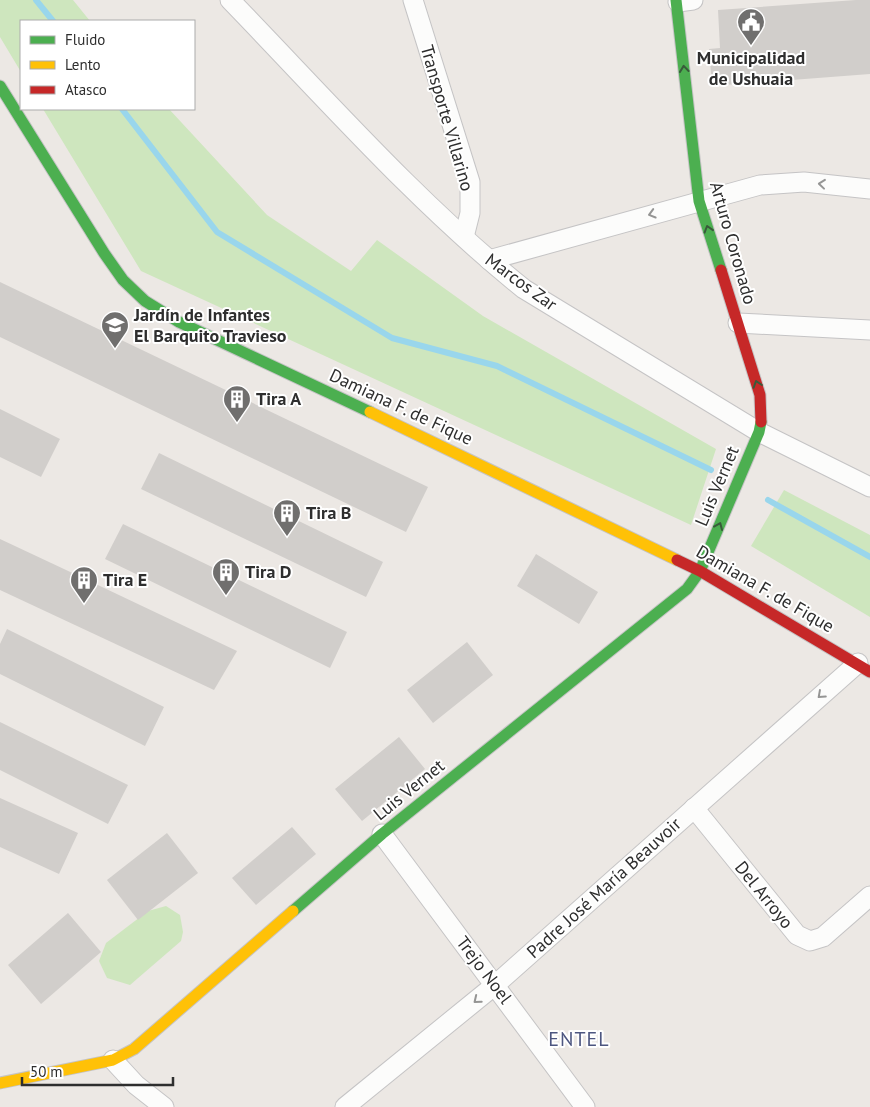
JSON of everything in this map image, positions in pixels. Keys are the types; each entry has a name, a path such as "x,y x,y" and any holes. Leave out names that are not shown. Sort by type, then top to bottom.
{"street":[{"name":"Marcos Zar","path":"230,0 422,197 489,260 524,289 759,432 870,487"},
{"name":"Transporte Villarino","path":"413,0 470,182 470,213 464,237"},
{"name":"Arturo Coronado","path":"682,1 699,201 760,395 762,414 759,432"},
{"name":"Damiana F. de Fique","path":"0,86 104,253 123,280 145,301 179,322 448,448 700,571 864,668"},
{"path":"489,260 699,201 779,182 804,182 870,189"},
{"path":"738,323 870,330"},
{"name":"Luis Vernet","path":"0,1083 113,1060 134,1049 382,834 668,606 687,589 700,571 759,432"},
{"name":"Padre José María Beauvoir","path":"345,1107 495,985 694,808 864,668"},
{"name":"Del Arroyo","path":"694,808 797,935 810,941 822,937 870,896"},
{"name":"Trejo Noel","path":"382,834 585,1107"},
{"path":"113,1060 136,1085 164,1107"}],"green space":[{"path":"0,0 73,0 89,20 20,20 20,70 0,37"},
{"path":"44,110 170,110 267,215 351,271 377,240 483,316 716,449 691,525 141,271"},
{"path":"784,490 870,535 870,617 751,546"},
{"path":"166,906 180,915 183,932 181,941 130,985 107,978 99,961 106,943 148,911"}],"building":[{"path":"870,0 870,74 712,86 709,49 720,48 718,10"},
{"name":"Tira A","path":"0,282 428,487 406,532 0,337"},
{"path":"0,409 60,439 41,477 0,457"},
{"name":"Tira B","path":"159,453 383,562 366,597 141,489"},
{"name":"Tira D","path":"123,524 347,632 330,668 105,559"},
{"name":"Tira E","path":"0,539 237,651 214,690 0,590"},
{"path":"536,554 598,592 579,624 517,586"},
{"path":"7,629 164,707 145,746 0,674 0,644"},
{"path":"467,642 493,675 433,723 407,690"},
{"path":"0,722 128,785 108,824 0,770"},
{"path":"399,737 425,769 362,821 335,789"},
{"path":"0,798 78,833 59,874 0,847"},
{"path":"292,827 316,854 256,905 232,878"},
{"path":"167,833 198,873 138,920 107,880"},
{"path":"68,913 101,952 41,1004 8,965"}],"waterway":[{"path":"36,0 52,20"},
{"path":"123,110 217,232 392,338 497,366 711,470"},
{"path":"768,500 870,557"}],"traffic: fast":[{"path":"676,0 699,201 721,270"},
{"path":"0,86 104,253 123,280 145,301 179,322 370,412"},
{"path":"293,911 382,834 687,589 700,571 759,432 761,422"}],"traffic: slow":[{"path":"370,412 677,560"},
{"path":"0,1083 113,1060 134,1049 293,911"}],"traffic: jam":[{"path":"721,270 760,395 761,422"},
{"path":"677,560 700,571 870,672"}],"place":[{"name":"Municipalidad de Ushuaia","path":"751,46"},
{"name":"Jardín de Infantes El Barquito Travieso","path":"115,349"},
{"name":"Tira A","path":"237,423"},
{"name":"Tira B","path":"287,537"},
{"name":"Tira D","path":"226,596"},
{"name":"Tira E","path":"84,604"}],"district":[{"name":"ENTEL","path":"579,1039"}]}
